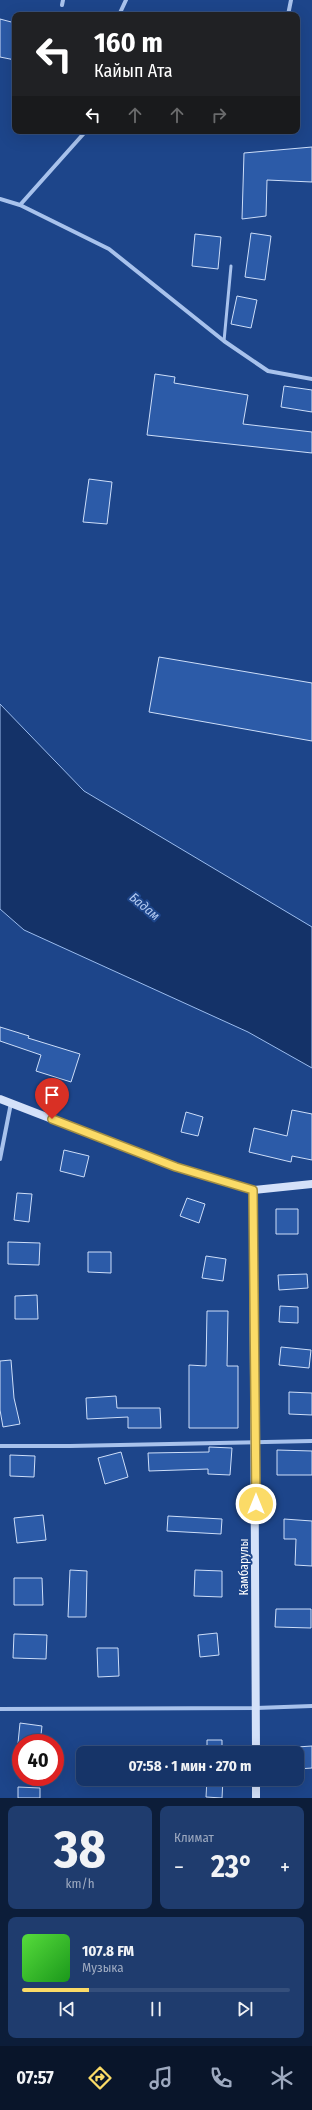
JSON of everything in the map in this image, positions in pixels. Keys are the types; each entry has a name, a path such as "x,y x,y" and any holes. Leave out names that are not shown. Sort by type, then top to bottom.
{"street":[{"path":"120,12 126,0"},
{"path":"289,12 291,0"},
{"path":"20,205 83,134"},
{"path":"0,199 20,205 109,249 224,341 268,371 312,379"},
{"path":"0,1099 176,1167 253,1190 312,1184"},
{"path":"0,1159 11,1103"},
{"name":"Камбарулы","path":"253,1190 256,1746"},
{"path":"0,1446 312,1440"},
{"path":"0,1709 256,1708 312,1706"},
{"path":"256,1786 256,1798"}],"lane":[{"path":"224,341 231,266"}],"water":[{"name":"Бадам","path":"0,704 84,791 312,927 312,1068 248,1032 24,930 0,909"}],"building":[{"path":"0,19 12,22 12,59 0,57"},
{"path":"312,147 312,182 267,180 266,216 242,219 244,153"},
{"path":"251,233 271,236 265,280 245,277"},
{"path":"195,234 221,237 218,269 192,266"},
{"path":"237,296 257,300 251,328 231,324"},
{"path":"155,374 175,377 174,383 248,395 243,424 312,432 312,453 147,435"},
{"path":"284,386 312,390 312,412 281,407"},
{"path":"89,479 112,482 107,524 83,522"},
{"path":"159,657 312,683 312,741 149,712"},
{"path":"0,1027 29,1036 28,1038 80,1054 71,1082 36,1071 41,1055 0,1041"},
{"path":"292,1110 312,1114 312,1160 292,1156 291,1162 249,1152 254,1128 287,1136"},
{"path":"186,1112 203,1117 198,1136 181,1132"},
{"path":"64,1150 89,1156 84,1177 60,1171"},
{"path":"17,1193 32,1194 29,1222 14,1220"},
{"path":"187,1198 205,1204 199,1223 180,1216"},
{"path":"276,1209 298,1209 298,1234 276,1234"},
{"path":"8,1242 40,1243 39,1265 8,1264"},
{"path":"88,1252 111,1252 111,1273 88,1272"},
{"path":"206,1256 226,1259 223,1281 202,1278"},
{"path":"307,1274 308,1288 279,1290 278,1275"},
{"path":"37,1295 38,1319 15,1319 15,1296"},
{"path":"280,1306 298,1307 298,1323 279,1322"},
{"path":"207,1311 228,1311 227,1366 238,1366 238,1428 189,1428 189,1365 206,1366"},
{"path":"281,1347 311,1350 309,1368 279,1365"},
{"path":"11,1360 14,1398 20,1424 3,1427 0,1410 0,1361"},
{"path":"289,1392 312,1393 312,1415 289,1414"},
{"path":"116,1396 117,1408 160,1408 161,1428 128,1428 128,1417 87,1419 86,1398"},
{"path":"209,1447 232,1448 230,1475 208,1474 208,1469 149,1471 148,1453 209,1452"},
{"path":"277,1450 312,1451 312,1475 277,1475"},
{"path":"121,1452 128,1477 105,1484 98,1458"},
{"path":"10,1455 35,1456 34,1477 10,1476"},
{"path":"43,1515 46,1540 17,1543 14,1518"},
{"path":"168,1516 222,1519 221,1534 167,1531"},
{"path":"284,1519 312,1521 312,1566 295,1565 296,1539 284,1539"},
{"path":"70,1570 87,1571 86,1617 68,1617"},
{"path":"195,1570 222,1571 222,1597 194,1596"},
{"path":"14,1578 42,1578 43,1605 14,1605"},
{"path":"276,1609 311,1609 311,1628 275,1627"},
{"path":"217,1633 219,1655 200,1657 198,1635"},
{"path":"14,1634 47,1635 46,1659 13,1658"},
{"path":"97,1648 118,1648 119,1676 98,1677"},
{"path":"20,1723 42,1726 41,1734 19,1734"},
{"path":"207,1740 222,1740 222,1746 207,1746"},
{"path":"312,1746 312,1768 304,1769 304,1747"},
{"path":"207,1786 223,1786 222,1798 206,1797"},
{"path":"18,1787 40,1788 40,1798 18,1798"}],"route":[{"path":"52,1119 176,1167 253,1190 256,1504"}]}
